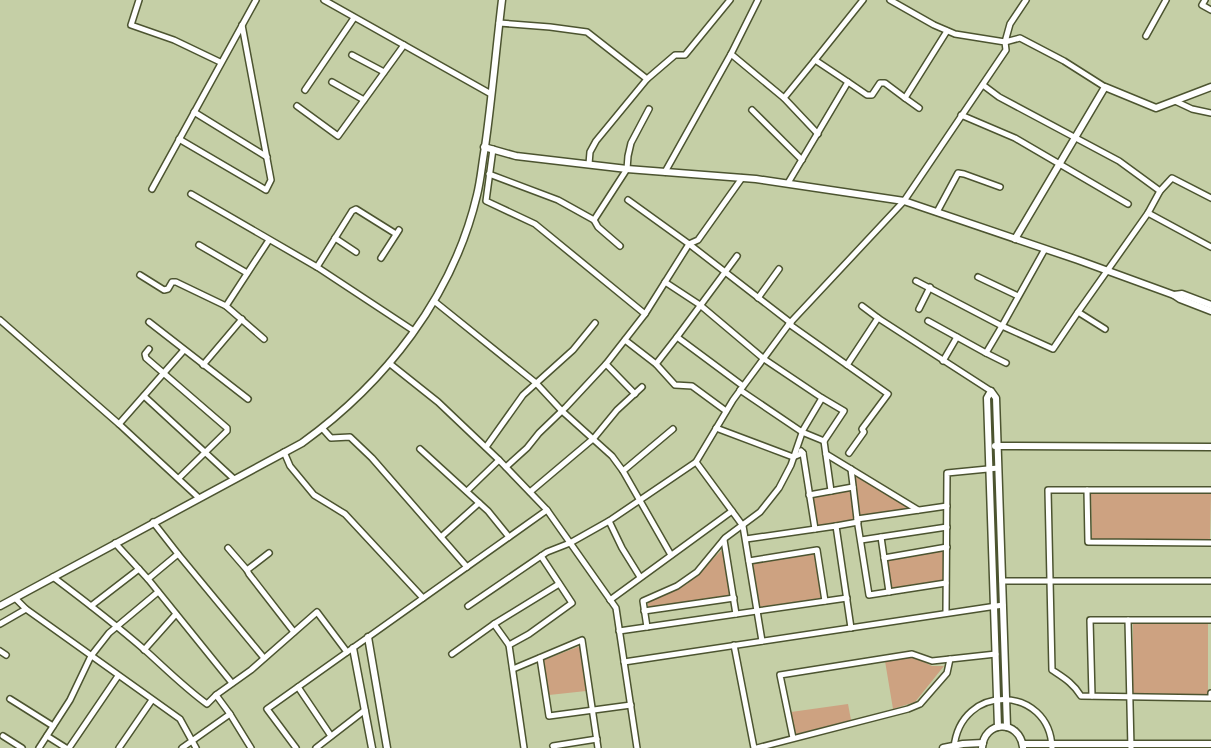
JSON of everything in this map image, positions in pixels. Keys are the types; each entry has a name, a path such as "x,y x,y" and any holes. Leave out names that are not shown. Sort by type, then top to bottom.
{"street":[{"path":"139,0 131,24 174,40 220,62"},
{"path":"152,189 255,0"},
{"path":"324,0 491,94"},
{"path":"0,606 302,443 359,396 389,363 434,302 460,251 478,195 502,0"},
{"path":"589,164 590,152 596,141 648,79 676,55 685,55 730,0"},
{"path":"665,172 731,54 758,0"},
{"path":"784,98 863,0"},
{"path":"890,0 955,34 1005,42 1020,38 1064,61 1105,87 1156,108 1211,87"},
{"path":"468,606 541,556 570,543 609,521 696,462 726,411 790,323 904,201 1006,50 1005,42 1010,24 1026,0"},
{"path":"1146,36 1166,0"},
{"path":"1205,0 1202,5 1211,10"},
{"path":"305,90 354,18"},
{"path":"499,23 587,32 648,79"},
{"path":"179,139 266,190 271,180 242,25"},
{"path":"905,98 947,31"},
{"path":"297,106 338,136 404,45"},
{"path":"352,54 384,72"},
{"path":"731,54 784,98 818,134"},
{"path":"815,60 867,95 872,95 880,83 885,83 919,108"},
{"path":"332,82 364,100"},
{"path":"788,184 848,82"},
{"path":"983,85 999,97 1029,111 1119,161 1160,191"},
{"path":"1015,239 1105,87"},
{"path":"1175,101 1192,109 1211,112"},
{"path":"594,220 627,169 632,143 649,109"},
{"path":"752,110 802,160"},
{"path":"194,112 267,157"},
{"path":"961,115 1015,138 1128,204"},
{"path":"484,147 516,156 627,169 742,178 904,201 1108,271 1174,295 1211,311"},
{"path":"493,149 486,201 535,224 645,314"},
{"path":"937,212 958,173 1000,187"},
{"path":"489,174 558,200 594,220 620,246"},
{"path":"506,466 527,448 539,433 606,364 645,314 689,244 698,240 742,178"},
{"path":"916,280 1002,326 1053,349 1148,214 1160,191 1172,178 1211,198"},
{"path":"191,194 317,266 414,331"},
{"path":"628,200 689,244 846,365 888,394 862,429 864,432 849,453"},
{"path":"317,266 352,211 356,209 397,232 380,258"},
{"path":"1148,214 1211,247"},
{"path":"335,238 356,252"},
{"path":"226,306 269,240"},
{"path":"199,245 247,273"},
{"path":"986,353 1045,249"},
{"path":"656,364 736,256"},
{"path":"758,298 779,269"},
{"path":"140,275 164,290 172,282 176,282 226,306 264,339"},
{"path":"978,277 1018,296"},
{"path":"665,282 700,305 764,359 844,411 824,441 831,491"},
{"path":"919,309 930,287"},
{"path":"1174,295 1182,294 1211,305"},
{"path":"434,302 536,383 562,411 612,456 623,471 671,556"},
{"path":"862,306 991,391 996,398 1006,727"},
{"path":"1078,312 1105,329"},
{"path":"846,365 878,318"},
{"path":"204,365 242,319"},
{"path":"0,320 119,424 199,498"},
{"path":"928,321 1006,363"},
{"path":"149,322 248,399"},
{"path":"486,447 523,395 573,350 595,323"},
{"path":"677,337 802,432 824,441"},
{"path":"943,361 956,337"},
{"path":"625,340 656,364 675,385 692,386 726,411"},
{"path":"149,349 145,354 146,358 227,428 227,432 179,478"},
{"path":"119,424 184,350"},
{"path":"389,363 438,402 506,466 547,510 616,608 637,748"},
{"path":"606,364 635,394"},
{"path":"530,492 594,438 616,410 642,387"},
{"path":"991,391 988,398 998,727"},
{"path":"144,396 234,479"},
{"path":"647,627 643,601 678,586 697,572 724,540 760,512 778,488 794,457 802,432 822,398"},
{"path":"322,428 331,438 350,437 378,465 467,567"},
{"path":"716,428 794,457 803,453"},
{"path":"623,471 673,429"},
{"path":"989,446 1211,447"},
{"path":"796,448 803,453 815,529"},
{"path":"420,449 467,491 509,537"},
{"path":"284,452 290,466 314,495 345,514 423,598"},
{"path":"826,454 918,510"},
{"path":"467,491 499,460"},
{"path":"696,462 744,526 762,641"},
{"path":"946,613 947,473 998,468"},
{"path":"851,469 869,595 946,583"},
{"path":"809,495 853,488"},
{"path":"1211,490 1048,490 1052,670 1075,686 1081,696 1211,698 1211,693"},
{"path":"1086,490 1088,542 1211,543"},
{"path":"442,537 479,503"},
{"path":"746,539 836,526 858,520 947,506"},
{"path":"296,748 267,708 547,510"},
{"path":"610,600 732,511"},
{"path":"609,521 640,578"},
{"path":"153,522 264,658"},
{"path":"836,526 851,628"},
{"path":"861,540 947,527"},
{"path":"880,537 889,592"},
{"path":"724,540 736,614"},
{"path":"115,543 148,579 232,683"},
{"path":"884,558 947,547"},
{"path":"228,548 294,632"},
{"path":"749,560 817,550 825,601"},
{"path":"247,570 269,553"},
{"path":"148,579 178,554"},
{"path":"509,645 529,634 572,603 541,556"},
{"path":"91,606 139,569"},
{"path":"53,577 117,627 206,704 264,658 317,612 350,650 372,748"},
{"path":"1002,581 1211,581"},
{"path":"452,654 494,624 559,584"},
{"path":"39,748 70,700 91,656 109,633 158,592"},
{"path":"15,598 26,609 180,719 196,748"},
{"path":"644,611 734,598"},
{"path":"619,631 847,598"},
{"path":"624,662 1003,605"},
{"path":"0,624 26,609"},
{"path":"144,650 176,614"},
{"path":"1092,696 1090,620 1211,620"},
{"path":"1128,620 1131,746"},
{"path":"494,624 509,645 524,748"},
{"path":"368,637 387,748"},
{"path":"513,669 582,640 598,748"},
{"path":"734,645 756,748 908,709 920,704 946,673 950,659"},
{"path":"0,651 6,655"},
{"path":"793,738 780,675 912,654 932,661 996,654"},
{"path":"540,658 549,716 631,705"},
{"path":"47,736 68,748 118,676"},
{"path":"298,686 331,736"},
{"path":"216,695 251,748"},
{"path":"10,699 52,726"},
{"path":"954,747 960,724 968,713 985,702 997,699 1019,701 1032,709 1042,718 1049,730 1052,746"},
{"path":"119,748 152,700"},
{"path":"316,748 365,710"},
{"path":"182,748 230,714"},
{"path":"943,748 982,745 988,733 998,727 1006,727 1017,732 1023,746 1193,746 1211,744"},
{"path":"3,736 22,748"},
{"path":"554,748 553,746 597,739"}],"shaded area":[{"path":"854,475 911,508 860,515"},
{"path":"851,491 855,521 817,526 813,496"},
{"path":"1091,493 1211,493 1210,539 1092,539"},
{"path":"723,549 730,595 648,607 648,602 687,584"},
{"path":"943,551 943,580 891,588 887,560"},
{"path":"815,553 821,598 760,607 753,563"},
{"path":"1133,623 1208,623 1208,695 1133,693"},
{"path":"580,646 586,691 549,695 544,660"},
{"path":"914,657 932,666 944,666 915,702 893,709 885,661"},
{"path":"848,704 851,720 796,734 791,712"}]}
